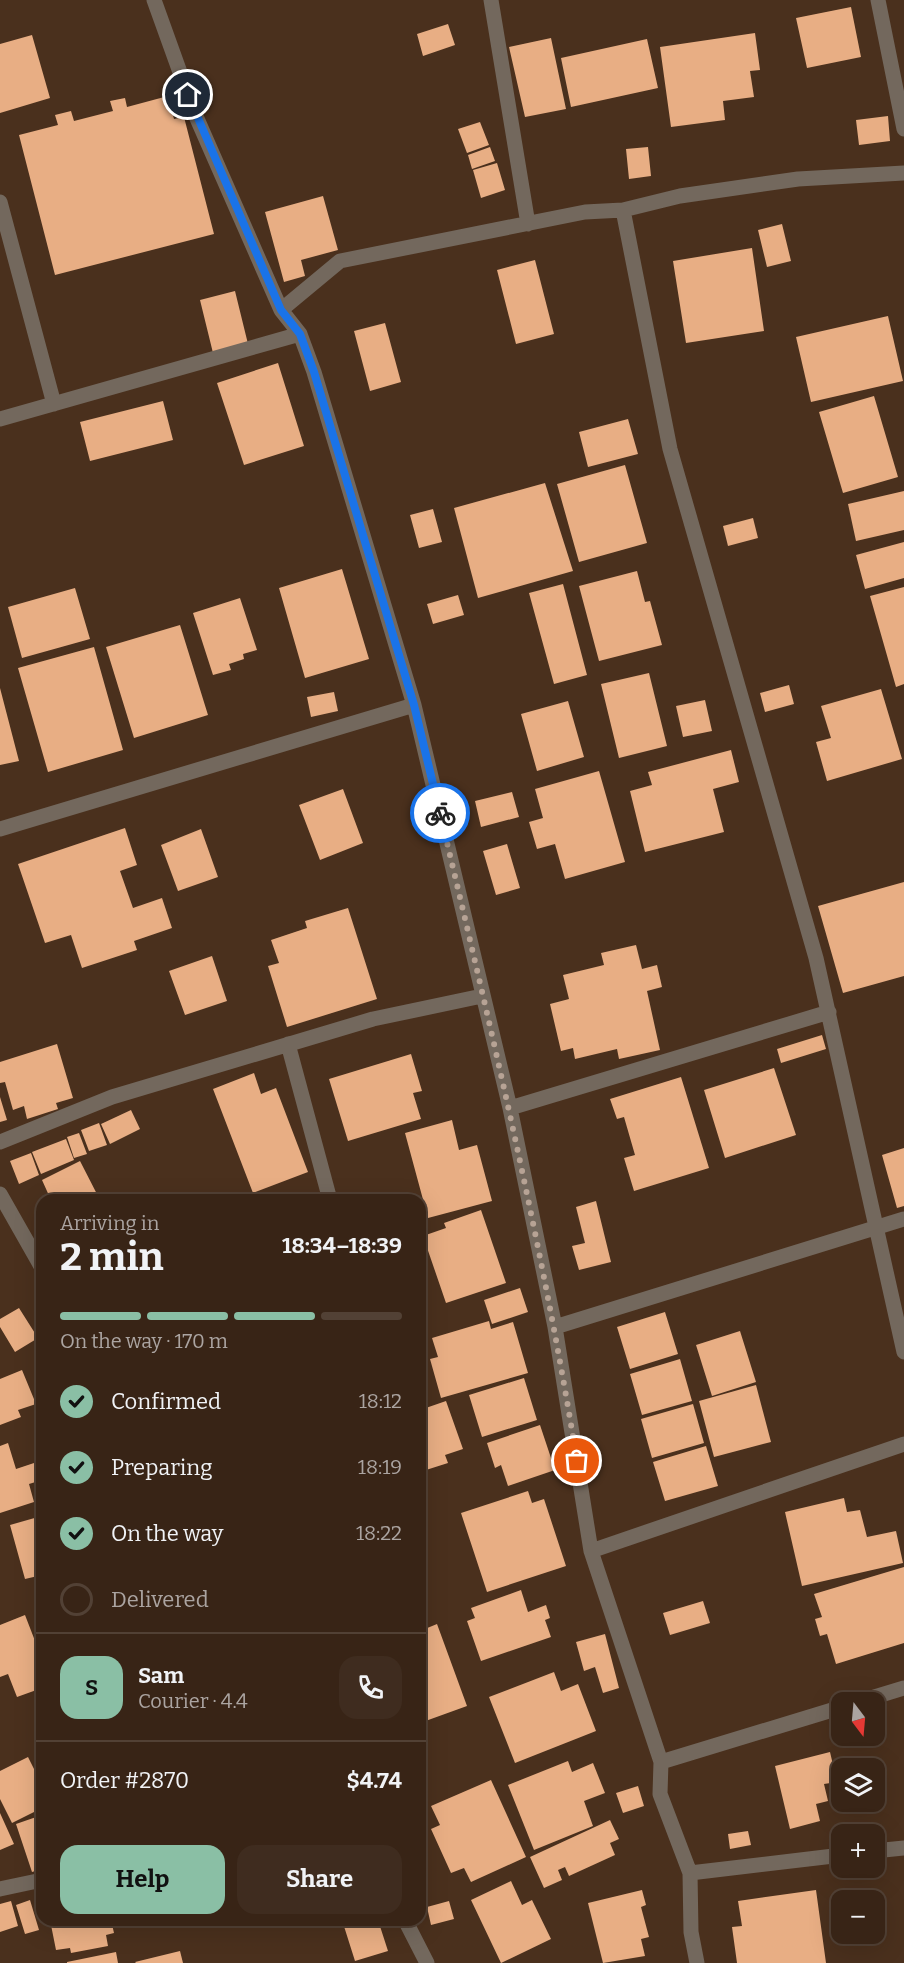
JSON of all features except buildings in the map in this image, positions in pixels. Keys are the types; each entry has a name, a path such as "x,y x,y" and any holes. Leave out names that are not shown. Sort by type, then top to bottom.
{"street":[{"path":"154,0 195,114 281,310 300,334 314,372 414,705 510,1108 555,1327 591,1551 661,1762 660,1794 690,1873 691,1932 698,1963"},
{"path":"490,0 528,224"},
{"path":"878,0 904,129"},
{"path":"281,310 340,261 585,212 623,210 680,196 798,179 904,173"},
{"path":"0,202 54,404"},
{"path":"623,210 670,449 829,1012 904,1352"},
{"path":"0,419 300,334"},
{"path":"0,829 414,705"},
{"path":"0,1142 112,1097 373,1019 482,996"},
{"path":"510,1108 829,1012"},
{"path":"288,1044 328,1194"},
{"path":"0,1194 36,1257"},
{"path":"555,1327 877,1225 904,1219"},
{"path":"591,1551 904,1444"},
{"path":"885,1694 904,1689"},
{"path":"661,1762 831,1710"},
{"path":"885,1850 904,1848"},
{"path":"690,1873 831,1856"},
{"path":"0,1889 36,1881"},
{"path":"408,1926 427,1963"}],"way so far":[{"path":"440,813 510,1108 555,1327 577,1461"}],"route":[{"path":"188,95 281,310 300,334 314,372 414,705 440,813"}]}
